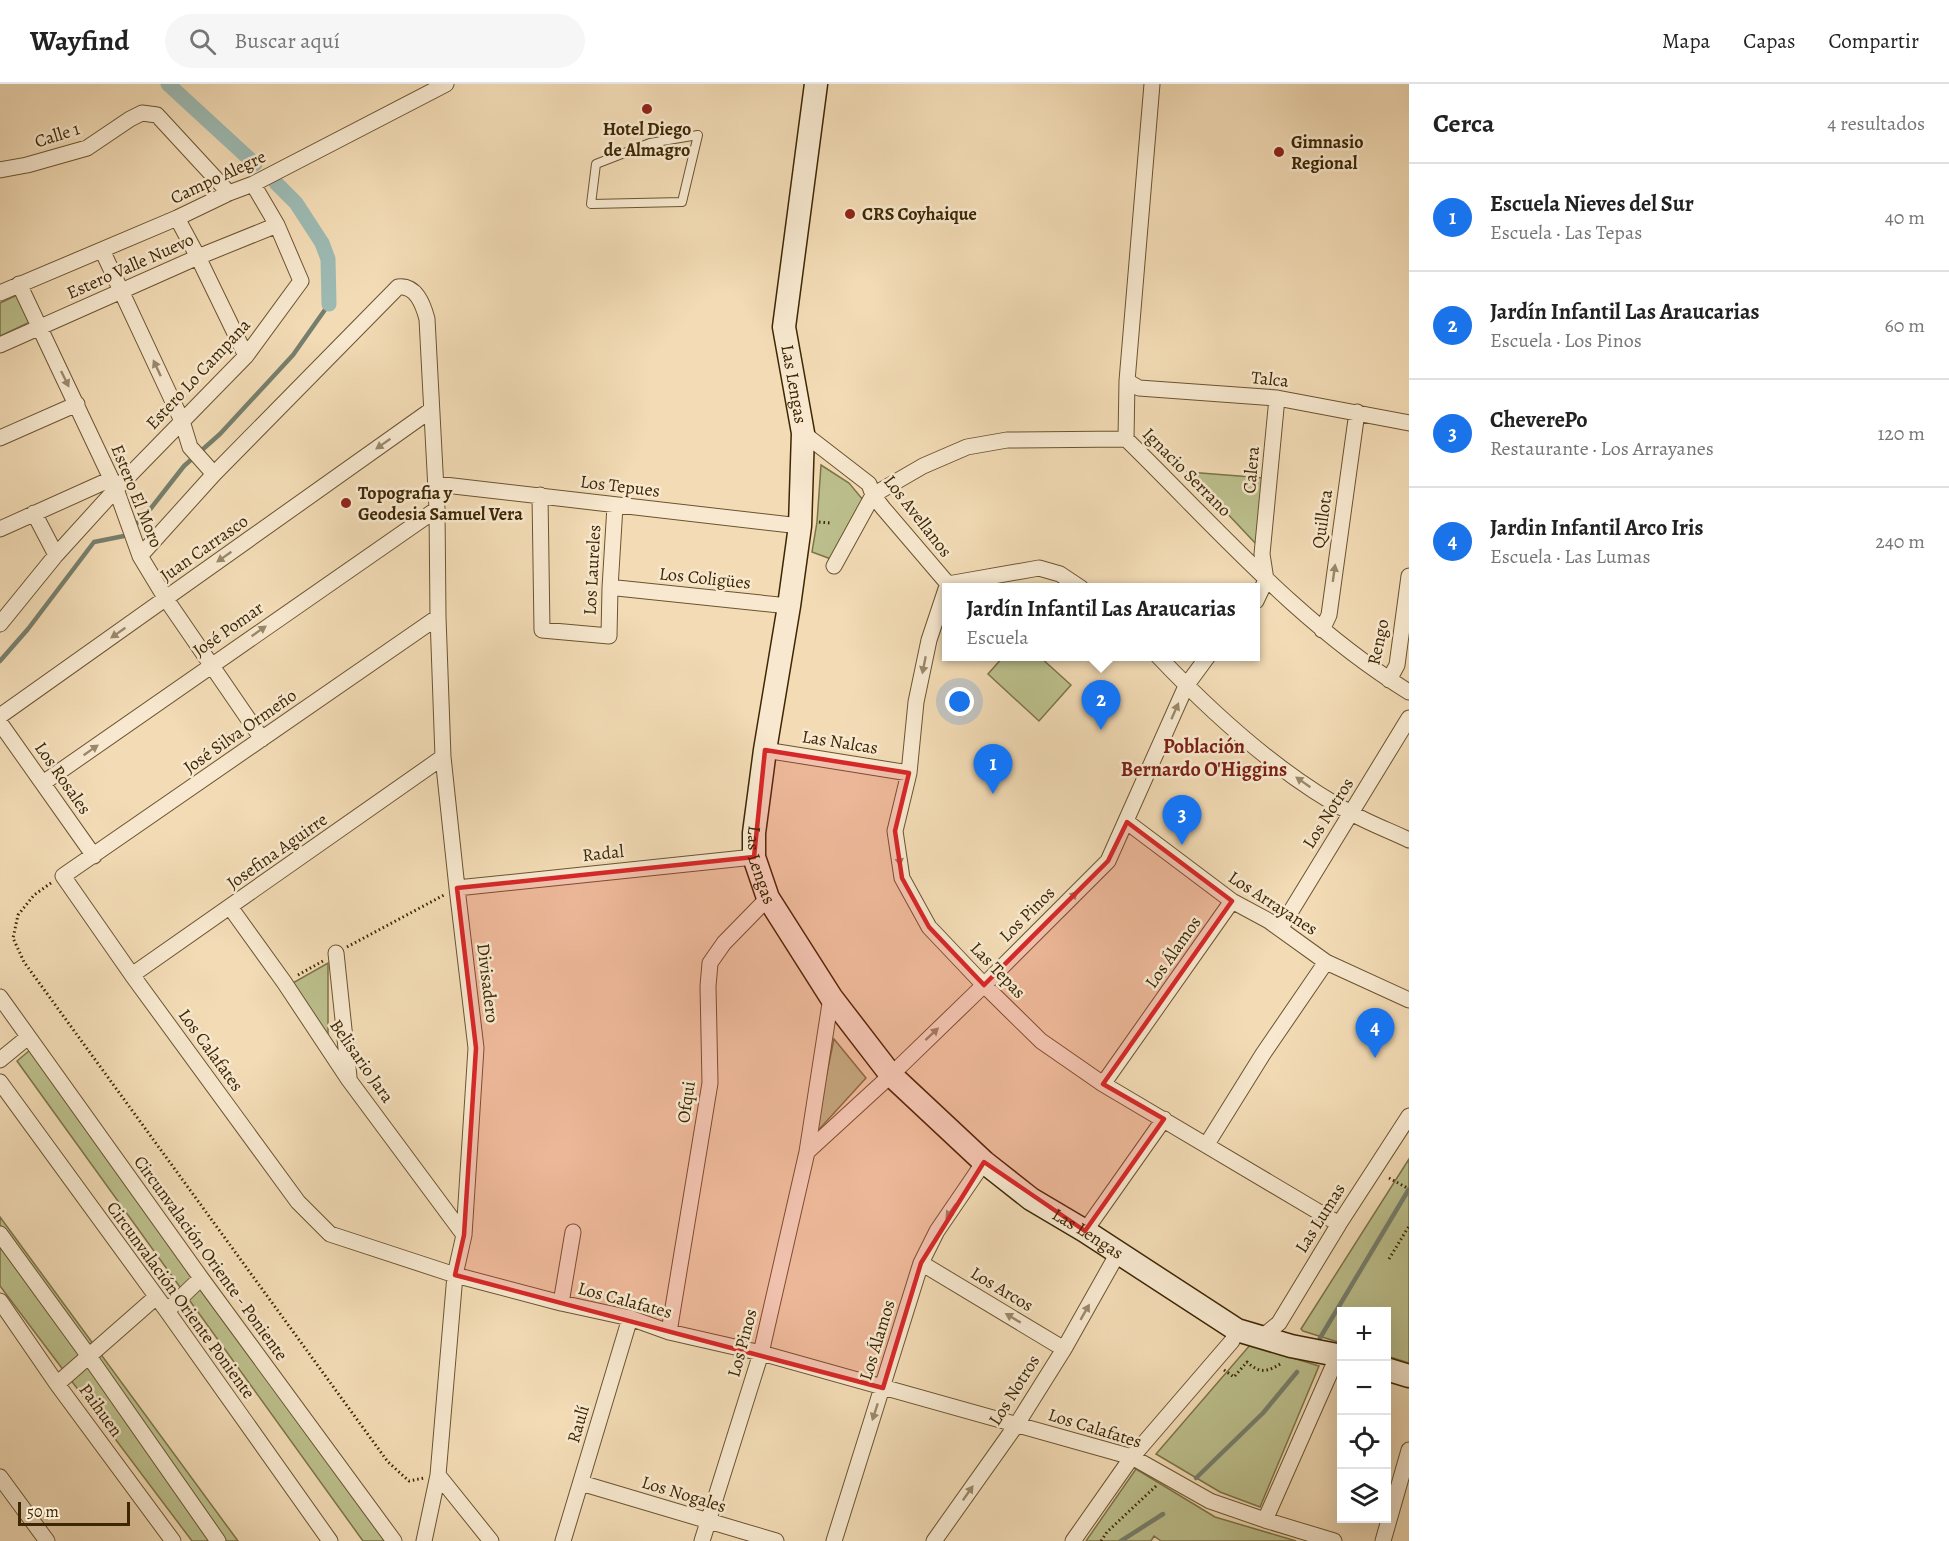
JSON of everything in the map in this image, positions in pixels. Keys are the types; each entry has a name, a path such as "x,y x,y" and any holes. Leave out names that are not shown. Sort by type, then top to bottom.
{"street":[{"name":"Campo Alegre","path":"0,293 254,184 446,84"},
{"name":"Las Lengas","path":"816,84 784,327 803,433 807,523 789,606 754,833 754,857 768,897 831,998 891,1075 984,1162 1031,1199 1238,1330 1261,1338 1337,1355"},
{"name":"Ignacio Serrano","path":"1152,84 1127,381 1126,439 1266,580 1322,630 1389,680 1409,692"},
{"name":"Calle 1","path":"0,170 87,148 142,113 157,115 229,193"},
{"path":"254,184 277,225"},
{"path":"177,218 246,356"},
{"name":"Estero Valle Nuevo","path":"0,345 198,257 277,225"},
{"name":"Estero Lo Campana","path":"0,624 113,484 182,421 246,356 301,281 277,225"},
{"path":"102,250 182,421 190,447 214,474 138,550"},
{"name":"Estero El Moro","path":"18,284 77,404 113,484 138,550 166,599 262,740"},
{"name":"Divisadero","path":"214,474 398,287 411,289 423,305 427,319 437,509 443,757 456,888 476,1048 464,1235 455,1275 438,1475"},
{"name":"Talca","path":"1127,381 1139,388 1277,398 1409,423"},
{"name":"Calera","path":"1266,580 1262,554 1277,398"},
{"path":"0,438 77,404"},
{"name":"Juan Carrasco","path":"0,716 431,410"},
{"name":"Quillota","path":"1322,630 1329,615 1357,412"},
{"name":"Los Avellanos","path":"803,433 869,484 873,495 944,583"},
{"path":"834,566 873,495 923,466 967,447 1007,440 1126,439"},
{"path":"0,529 34,513 113,484"},
{"name":"Los Tepues","path":"436,484 615,506 807,523"},
{"name":"Los Laureles","path":"540,495 542,630 609,636 615,506"},
{"name":"José Pomar","path":"43,783 437,509"},
{"path":"34,513 56,555"},
{"name":"Los Avellanos","path":"966,583 1039,568 1060,574 1074,583"},
{"name":"Rengo","path":"1389,680 1397,665 1409,576"},
{"path":"1260,593 1266,580"},
{"name":"Los Coligües","path":"617,588 789,606"},
{"name":"Las Tepas","path":"942,602 929,640 916,702 909,773 896,831 902,878 929,927 1041,1041 1103,1084 1339,1224"},
{"name":"José Silva Ormeño","path":"63,876 438,617"},
{"path":"1162,661 1186,686 1238,732 1321,795 1351,813 1409,840"},
{"name":"Los Pinos","path":"807,1152 891,1075 1108,861 1186,686 1205,661"},
{"name":"Los Notros","path":"1280,929 1409,718"},
{"name":"Los Rosales","path":"0,723 94,856"},
{"name":"Las Nalcas","path":"765,750 909,773"},
{"name":"Josefina Aguirre","path":"132,975 443,757"},
{"name":"Los Arrayanes","path":"1127,822 1233,902 1280,929 1326,962 1409,1000"},
{"name":"Radal","path":"456,888 754,857"},
{"name":"Los Calafates","path":"63,876 132,975 298,1202 330,1234 455,1275 561,1304 630,1318 669,1332 761,1353 1132,1457 1210,1501 1334,1541"},
{"name":"Ofqui","path":"669,1332 710,1083 708,986 710,963 724,943 768,897"},
{"name":"Los Álamos","path":"1103,1084 1233,902"},
{"name":"Belisario Jara","path":"230,907 284,982 349,1080 464,1235"},
{"path":"336,953 349,1080"},
{"path":"1207,1144 1263,1054 1326,962"},
{"name":"Circunvalación Oriente - Poniente","path":"0,997 201,1278 394,1541"},
{"name":"Los Pinos","path":"702,1541 761,1353 807,1152 831,998"},
{"path":"0,1060 28,1037"},
{"name":"Circunvalación Oriente Poniente","path":"0,1082 330,1541"},
{"name":"Las Lumas","path":"1261,1338 1279,1323 1339,1224 1409,1116"},
{"path":"1084,1231 1164,1119"},
{"name":"Los Álamos","path":"834,1541 921,1263 937,1231 984,1162"},
{"path":"561,1304 573,1232"},
{"path":"0,1234 218,1541"},
{"name":"Los Notros","path":"934,1541 1017,1424 1064,1348 1118,1253"},
{"name":"Los Arcos","path":"921,1263 1064,1348"},
{"path":"166,1311 201,1278"},
{"path":"57,1384 156,1297"},
{"name":"Paihuen","path":"0,1301 57,1384 173,1541"},
{"name":"Raulí","path":"563,1541 630,1318"},
{"path":"1073,1541 1132,1457 1232,1341 1238,1330"},
{"path":"1265,1520 1338,1361"},
{"path":"1391,1371 1409,1376"},
{"path":"1383,1541 1409,1450"},
{"path":"424,1541 438,1475"},
{"path":"438,1475 491,1541"},
{"path":"0,1477 47,1541"},
{"name":"Los Nogales","path":"581,1483 776,1541"}],"lane":[{"path":"698,135 682,202 591,204 596,164 650,143 698,135"}],"path":[{"path":"807,523 830,523"},
{"path":"63,876 34,895 18,915 13,938 24,962 388,1462 409,1481 438,1475"},
{"path":"284,982 456,888"},
{"path":"1389,1178 1408,1189"},
{"path":"1389,1259 1409,1226"},
{"path":"1223,1370 1234,1377 1247,1362 1256,1370 1282,1363"},
{"path":"1101,1541 1107,1532 1166,1477"}],"highlighted area":[{"path":"765,750 909,773 895,831 902,878 929,927 984,985 1108,861 1127,822 1232,901 1103,1084 1164,1119 1085,1231 984,1162 921,1263 883,1388 455,1275 464,1235 476,1048 457,888 754,857"}],"green space":[{"path":"17,295 30,322 0,336 0,303"},
{"path":"821,465 849,483 864,501 831,559 812,552 817,522"},
{"path":"1188,472 1264,478 1258,546"},
{"path":"999,661 1044,661 1071,685 1039,721 988,674"},
{"path":"328,963 328,1055 284,988"},
{"path":"834,1039 866,1078 814,1135"},
{"path":"37,1044 396,1541 363,1541 17,1061"},
{"path":"1409,1159 1409,1363 1391,1357 1391,1307 1337,1307 1337,1342 1301,1329"},
{"path":"0,1217 238,1541 192,1541 0,1286"},
{"path":"1250,1345 1319,1366 1260,1507 1220,1492 1156,1454"},
{"path":"1136,1469 1215,1517 1296,1541 1161,1541 1154,1536 1151,1541 1086,1541"}],"waterway":[{"path":"168,84 255,164"},
{"path":"276,183 296,203 322,243 328,259 329,304"},
{"path":"0,661 28,629 94,542 124,536 148,512 184,466 220,434 293,355 329,304"},
{"path":"1320,1338 1409,1189"},
{"path":"1196,1478 1263,1413 1297,1372"},
{"path":"1121,1541 1163,1514"}],"place":[{"name":"Hotel Diego de Almagro","path":"647,109"},
{"name":"Gimnasio Regional","path":"1279,152"},
{"name":"CRS Coyhaique","path":"850,214"},
{"name":"Topografia y Geodesia Samuel Vera","path":"346,503"},
{"name":"Jardín Infantil Las Araucarias","path":"1101,730"},
{"name":"Escuela Nieves del Sur","path":"993,794"},
{"name":"CheverePo","path":"1182,845"},
{"name":"Jardin Infantil Arco Iris","path":"1375,1058"}],"district":[{"name":"Población Bernardo O'Higgins","path":"1204,758"}]}
